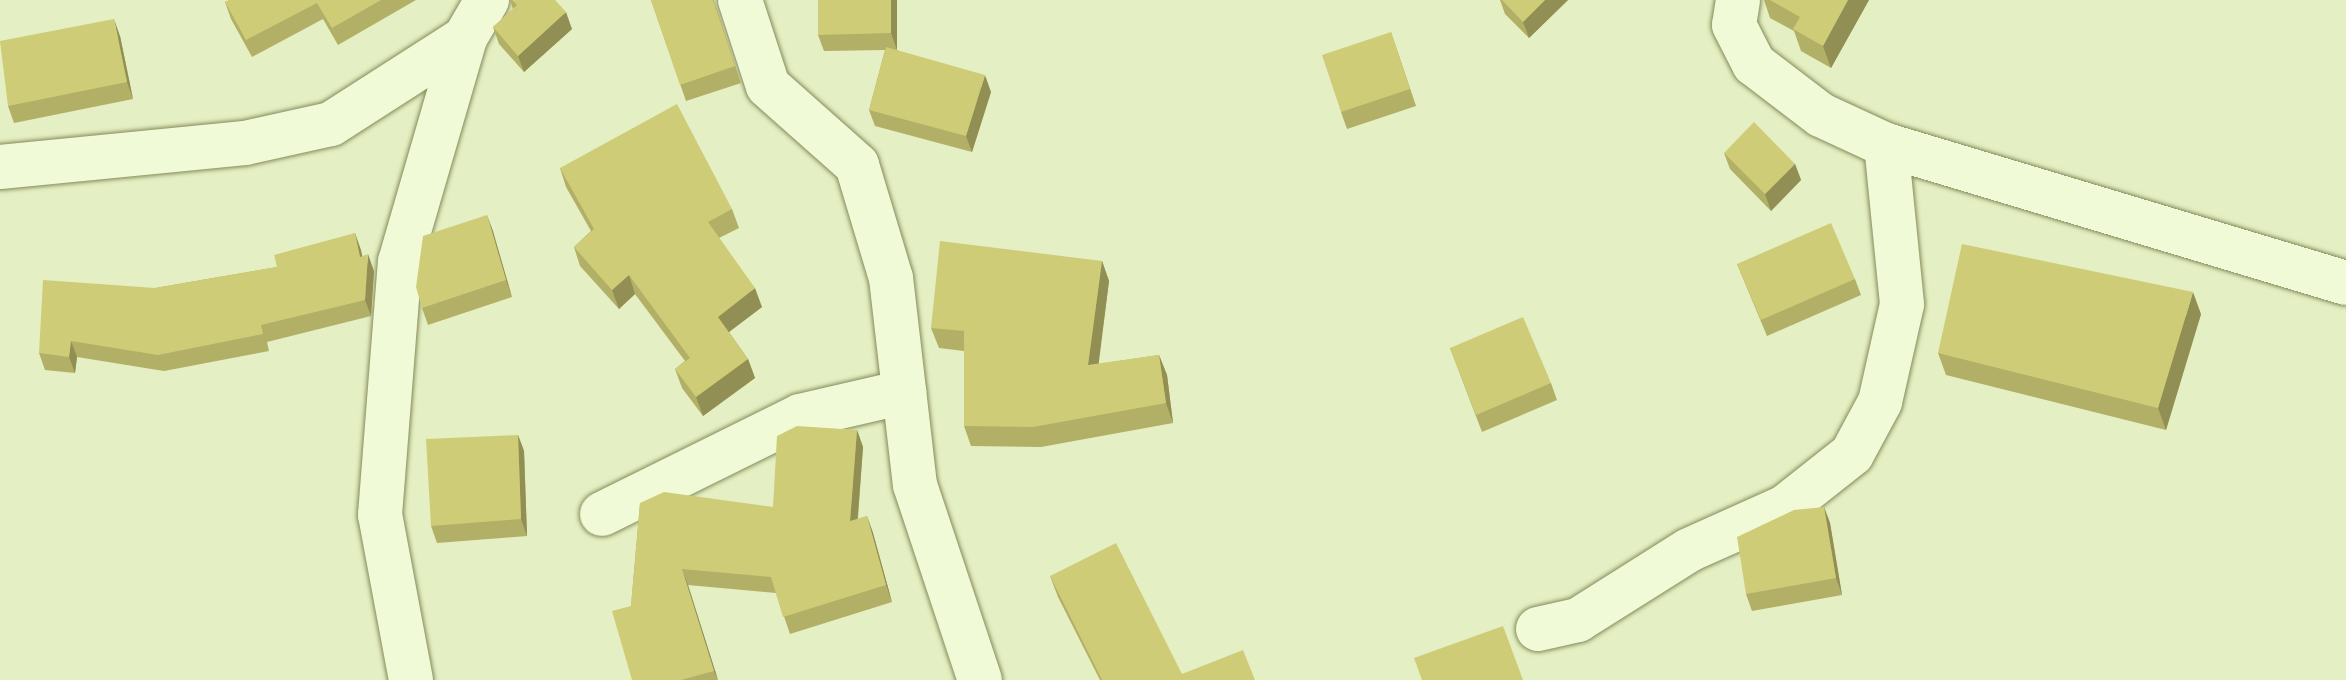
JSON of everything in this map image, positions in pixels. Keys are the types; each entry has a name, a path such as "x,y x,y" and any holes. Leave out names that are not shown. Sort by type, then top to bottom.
{"street":[{"path":"411,680 380,515 400,262 465,38 487,0"},
{"path":"740,0 768,86 857,165 891,278 915,485 980,680"},
{"path":"1738,0 1734,25 1754,64 1821,115 1886,145 2346,283"},
{"path":"0,167 245,143 331,124 465,38"},
{"path":"1538,629 1578,620 1689,550 1785,507 1852,454 1880,402 1902,304 1886,145"},
{"path":"602,514 800,416 904,392"}],"building":[{"path":"381,0 332,28 317,3 246,40 225,2"},
{"path":"512,0 555,0 566,12 518,56 493,27 517,5"},
{"path":"651,0 713,0 735,66 680,85"},
{"path":"818,0 891,0 891,33 818,35"},
{"path":"1502,0 1545,0 1523,22"},
{"path":"1770,0 1848,0 1823,46 1793,29 1800,17"},
{"path":"114,19 127,82 8,106 0,41"},
{"path":"1391,32 1410,89 1341,112 1322,55"},
{"path":"886,47 985,75 966,136 869,110"},
{"path":"677,104 732,209 708,222 755,288 718,317 748,359 696,397 675,369 690,358 629,275 612,290 574,247 594,229 560,168"},
{"path":"1754,122 1795,164 1765,194 1724,153"},
{"path":"487,215 506,280 422,308 416,287 423,236"},
{"path":"1831,223 1855,279 1761,320 1737,264"},
{"path":"355,233 360,257 368,254 365,300 261,325 263,334 158,355 71,341 69,357 39,353 43,280 155,288 277,267 274,255"},
{"path":"940,241 1102,261 1088,365 1159,355 1166,403 1033,427 964,426 964,331 931,328"},
{"path":"1962,244 2193,292 2158,408 1938,353"},
{"path":"1523,317 1551,383 1476,415 1450,348"},
{"path":"797,426 857,430 850,521 867,516 886,585 783,617 771,577 682,569 714,671 681,680 632,680 612,611 631,606 640,503 664,492 773,507 777,436"},
{"path":"518,435 521,519 431,526 426,439"},
{"path":"1824,507 1836,578 1746,594 1737,537 1794,510"},
{"path":"1116,543 1182,674 1243,650 1255,680 1102,680 1050,576"},
{"path":"1503,626 1523,680 1422,680 1414,658"}]}
